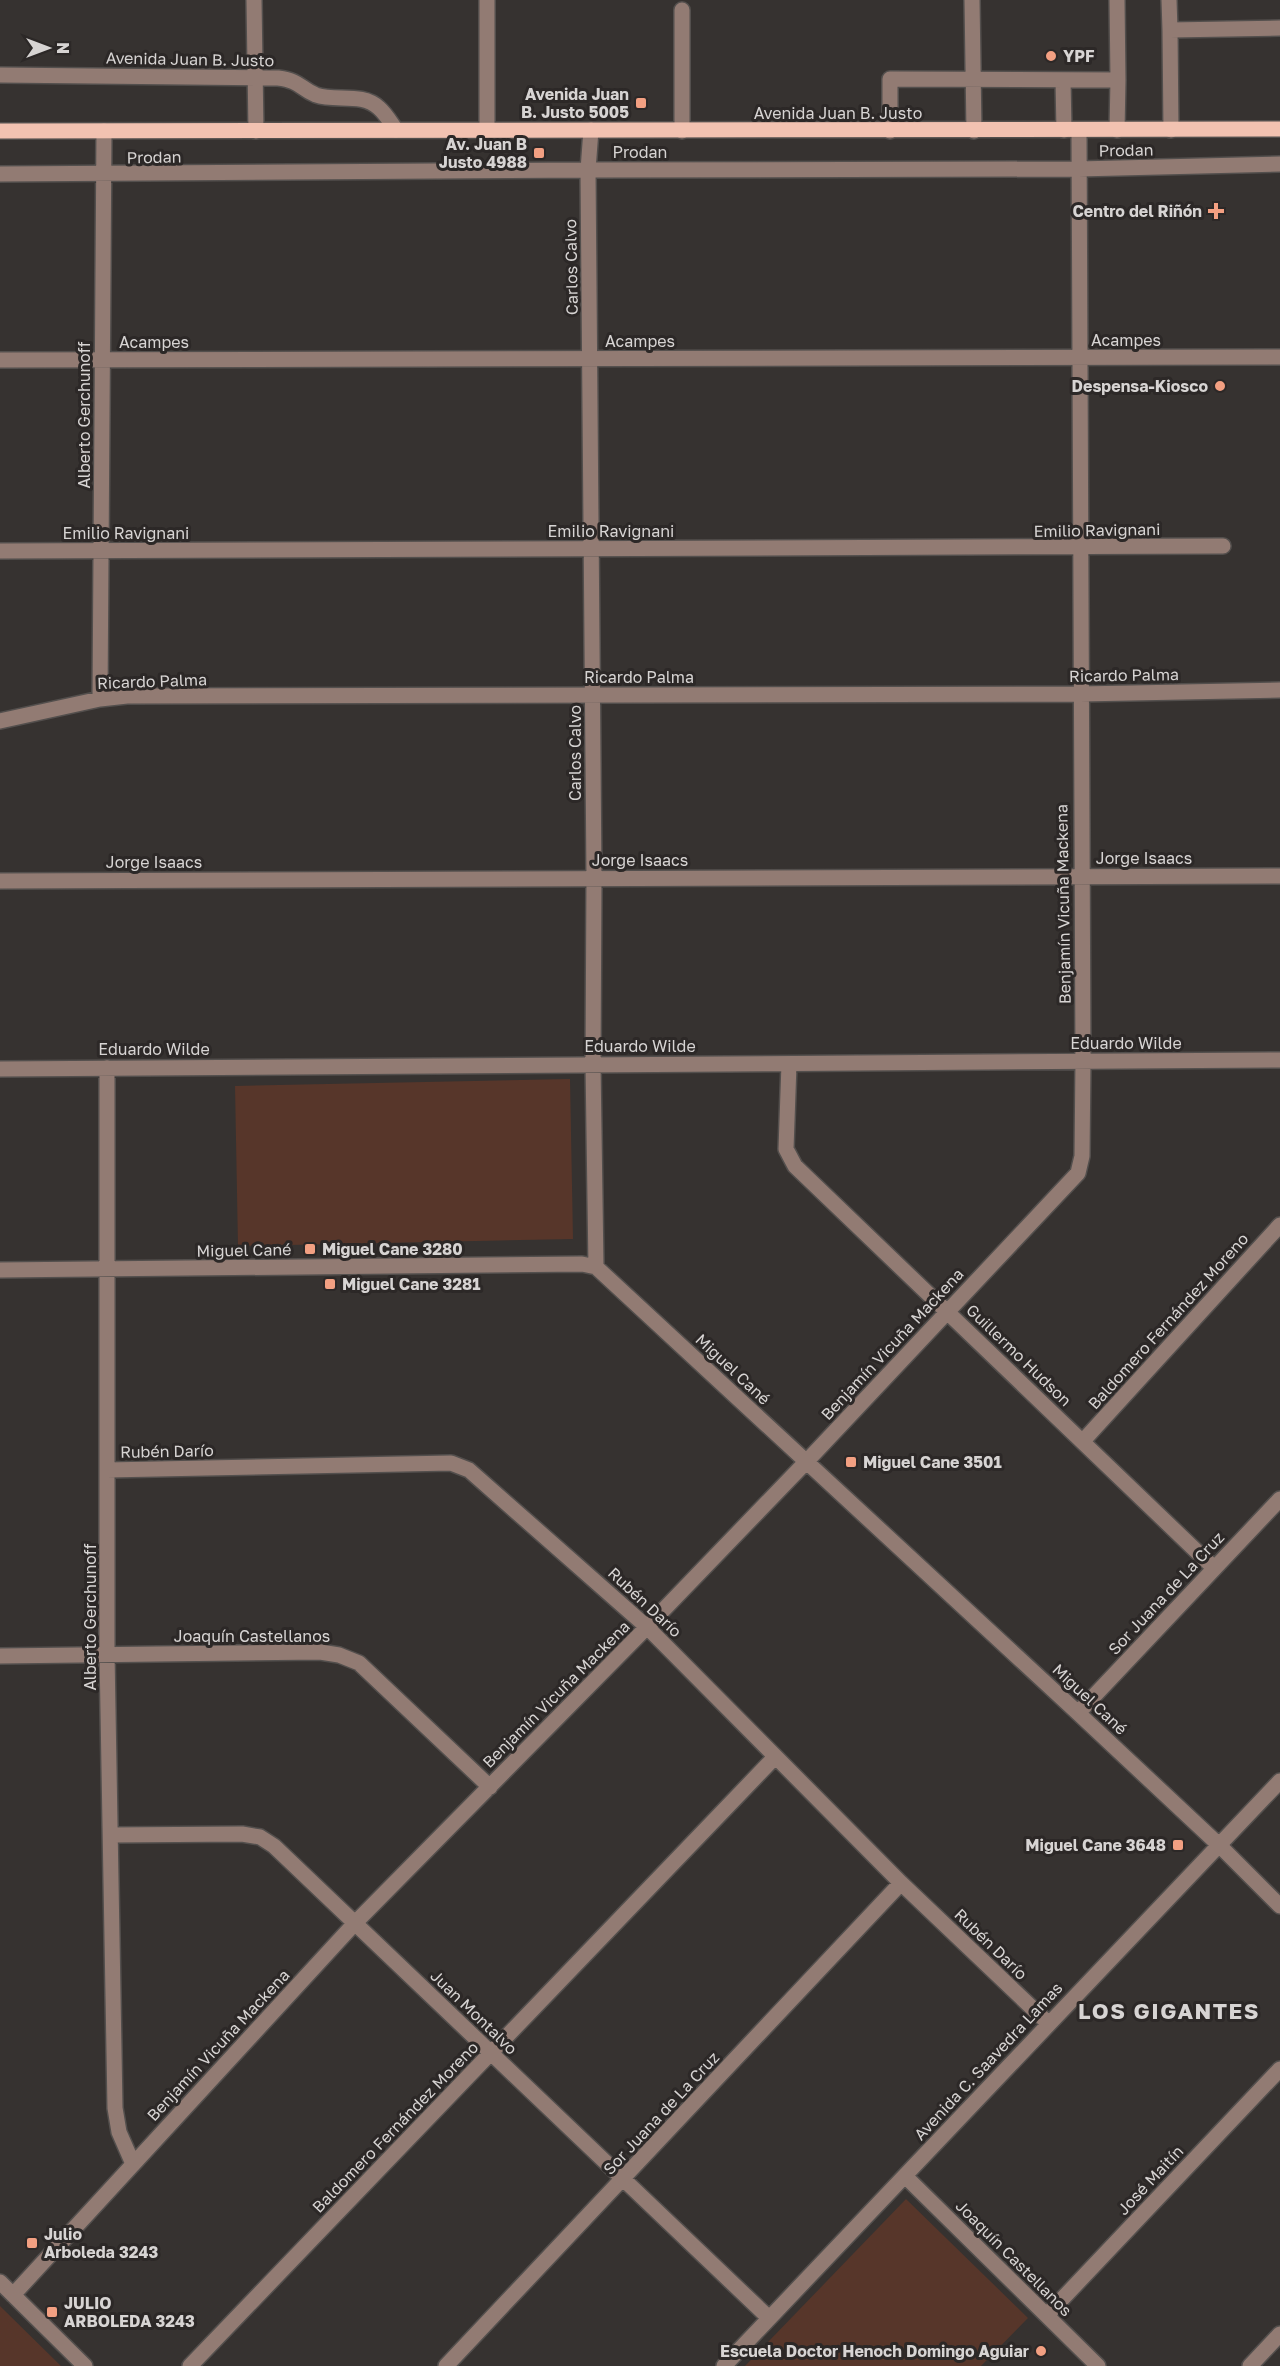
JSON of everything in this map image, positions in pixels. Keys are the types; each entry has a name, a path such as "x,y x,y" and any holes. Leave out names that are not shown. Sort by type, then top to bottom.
{"main road":[{"name":"Avenida Juan B. Justo","path":"0,131 1280,129"}],"street":[{"path":"254,0 256,131"},
{"path":"487,0 487,130"},
{"path":"972,0 974,131"},
{"path":"1117,0 1117,130"},
{"path":"1170,0 1171,130"},
{"path":"682,10 682,131"},
{"path":"1170,30 1280,28"},
{"name":"Avenida Juan B. Justo","path":"0,75 295,80 314,94 332,99 365,99 379,107 396,130"},
{"path":"890,131 890,79 1118,80"},
{"name":"Benjamín Vicuña Mackena","path":"13,2295 355,1923 807,1461 1077,1173 1082,1156 1083,1061 1080,877 1078,169 1063,80"},
{"name":"Carlos Calvo","path":"591,130 588,170 596,1267"},
{"name":"Alberto Gerchunoff","path":"100,699 104,131"},
{"name":"Prodan","path":"0,174 1078,169 1280,164"},
{"name":"Acampes","path":"0,360 1280,357"},
{"name":"Emilio Ravignani","path":"0,551 1223,546"},
{"name":"Ricardo Palma","path":"0,721 100,699 127,696 1080,694 1280,690"},
{"name":"Jorge Isaacs","path":"0,881 1280,876"},
{"name":"Eduardo Wilde","path":"0,1069 1280,1060"},
{"name":"Guillermo Hudson","path":"789,1064 786,1149 795,1166 949,1311 1214,1568"},
{"name":"Alberto Gerchunoff","path":"107,1068 107,1654 115,2108 119,2132 133,2164"},
{"name":"Baldomero Fernández Moreno","path":"1083,1441 1280,1225"},
{"name":"Miguel Cané","path":"0,1270 570,1264 596,1267 1078,1713 1219,1845 1280,1906"},
{"name":"Rubén Darío","path":"107,1470 451,1463 469,1470 647,1627 901,1882 1048,2023"},
{"name":"Sor Juana de La Cruz","path":"1078,1713 1280,1499"},
{"name":"Joaquín Castellanos","path":"0,1656 320,1652 339,1655 359,1663 490,1787"},
{"name":"Baldomero Fernández Moreno","path":"190,2366 775,1757"},
{"name":"Avenida C. Saavedra Lamas","path":"724,2366 1280,1781"},
{"name":"Juan Montalvo","path":"111,1835 242,1834 260,1837 274,1846 769,2318"},
{"name":"Sor Juana de La Cruz","path":"447,2366 624,2180 901,1882"},
{"name":"José Maitín","path":"1047,2315 1280,2069"},
{"name":"Joaquín Castellanos","path":"905,2176 1098,2366"},
{"path":"0,2282 85,2366"},
{"path":"1250,2366 1280,2334"}],"shaded area":[{"path":"570,1079 573,1239 238,1246 235,1086"},
{"path":"906,2199 1028,2318 981,2366 745,2366"},
{"path":"1,2307 61,2366 0,2366"}],"place":[{"name":"YPF","path":"1051,56"},
{"name":"Avenida Juan B. Justo 5005","path":"641,103"},
{"name":"Av. Juan B Justo 4988","path":"539,153"},
{"name":"Centro del Riñón","path":"1216,211"},
{"name":"Despensa-Kiosco","path":"1220,386"},
{"name":"Miguel Cane 3280","path":"310,1249"},
{"name":"Miguel Cane 3281","path":"330,1284"},
{"name":"Miguel Cane 3501","path":"851,1462"},
{"name":"Miguel Cane 3648","path":"1178,1845"},
{"name":"Julio Arboleda 3243","path":"32,2243"},
{"name":"JULIO ARBOLEDA 3243","path":"52,2312"},
{"name":"Escuela Doctor Henoch Domingo Aguiar","path":"1041,2351"}],"district":[{"name":"LOS GIGANTES","path":"1169,2011"}]}
